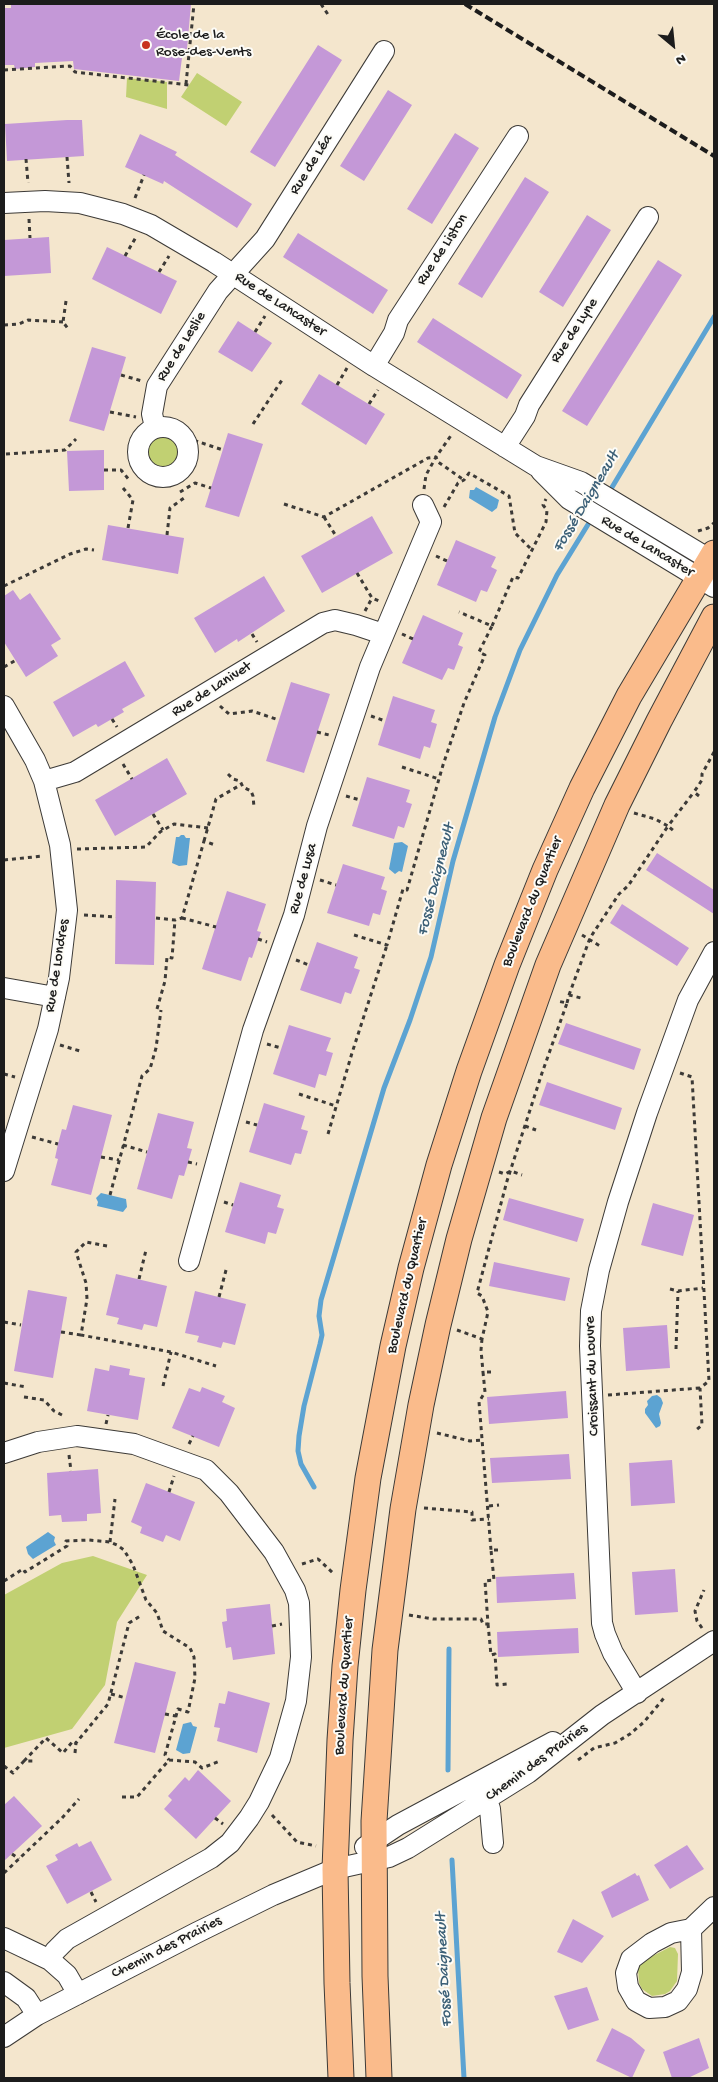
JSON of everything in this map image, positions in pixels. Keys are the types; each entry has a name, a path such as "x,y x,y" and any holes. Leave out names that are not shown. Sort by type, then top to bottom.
{"main road":[{"name":"Boulevard du Quartier","path":"341,2078 335,1869 343,1689 349,1623 365,1500 397,1328 439,1166 484,1026 519,933 555,848 602,748 629,696 711,568"},
{"path":"379,2078 375,1976 374,1850 375,1797 385,1650 403,1509 414,1442 436,1334 471,1195 507,1078 559,938 621,798 714,617"}],"street":[{"name":"Rue de Léa","path":"234,274 256,247 266,239 384,50"},
{"name":"Rue de Liston","path":"374,366 394,333 398,320 408,303 518,136"},
{"name":"Rue de Lancaster","path":"4,203 62,201 91,205 151,224 234,274 374,366 536,466 556,487 581,482 638,530 711,568"},
{"name":"Rue de Lyne","path":"505,447 543,382 648,218"},
{"name":"Rue de Leslie","path":"154,423 154,399 157,386 218,291 234,274"},
{"path":"154,423 179,432 186,443 187,460 179,471 164,477 151,475 140,463 137,450 142,437 154,423"},
{"name":"Rue de Lusa","path":"189,1261 253,1030 294,916 318,826 370,667 431,522 431,509"},
{"name":"Rue de Lanivet","path":"44,782 75,772 322,623 336,620 383,634"},
{"name":"Rue de Londres","path":"4,706 35,760 44,782 60,845 66,910 64,941 55,997 43,1045 4,1171"},
{"name":"Croissant du Louvre","path":"637,1693 613,1653 603,1628 590,1340 591,1311 607,1240 623,1186 674,1036 691,992 714,952"},
{"path":"4,988 55,997"},
{"path":"4,1453 38,1442 77,1436 134,1444 206,1470 250,1519 284,1568 299,1603 301,1657 296,1701 280,1758 257,1805 230,1843 211,1858 67,1938 55,1951 50,1960"},
{"name":"Chemin des Prairies","path":"374,1850 389,1857 487,1800 528,1773 602,1716 637,1693 708,1635"},
{"name":"Chemin des Prairies","path":"4,2037 37,2015 220,1920 374,1850 398,1825 602,1716"},
{"path":"487,1800 490,1809 493,1843"},
{"path":"691,1929 714,1907"},
{"path":"4,1938 50,1960 62,1969 78,1994"},
{"path":"4,1982 26,1998 37,2015"}],"path":[{"path":"4,70 70,66 75,72 187,85 194,4"},
{"path":"321,4 329,16"},
{"path":"67,157 69,184"},
{"path":"26,160 28,183"},
{"path":"135,198 144,175"},
{"path":"29,217 30,238"},
{"path":"125,256 137,236"},
{"path":"159,272 170,254"},
{"path":"66,302 63,322 69,330"},
{"path":"255,332 265,315"},
{"path":"4,325 19,324 28,320 63,322"},
{"path":"336,385 348,366"},
{"path":"253,424 282,380"},
{"path":"369,404 380,387"},
{"path":"110,412 154,423"},
{"path":"431,509 426,475 453,433"},
{"path":"6,454 65,450 76,439"},
{"path":"186,443 193,440 223,450"},
{"path":"436,457 438,462 464,480"},
{"path":"324,517 421,462 436,457"},
{"path":"104,470 121,470 130,482"},
{"path":"431,509 458,483 464,480 469,473 510,496 515,533 532,550"},
{"path":"180,492 195,483 211,488"},
{"path":"328,1134 403,889 407,890 439,779 464,702 485,655 479,652 513,577 518,578 546,522 547,510 542,505 556,487"},
{"path":"123,488 133,500 128,528"},
{"path":"167,535 170,508 184,498"},
{"path":"284,504 324,517 336,536"},
{"path":"700,531 714,523"},
{"path":"4,586 70,554 86,549 94,550"},
{"path":"357,573 372,598 395,607"},
{"path":"459,612 492,626"},
{"path":"4,667 16,660"},
{"path":"208,691 224,711 229,714 252,711 279,720"},
{"path":"507,1684 497,1685 495,1654 491,1655 488,1624 485,1581 494,1580 479,1402 485,1392 480,1350 488,1312 482,1296 477,1293 525,1126 590,938 619,894 628,886 668,826 702,780 702,774 714,752"},
{"path":"402,767 439,779"},
{"path":"228,774 233,779 240,781 253,796 254,807"},
{"path":"182,918 216,799 242,784"},
{"path":"694,792 699,796"},
{"path":"630,821 638,806"},
{"path":"634,813 655,819 668,826 674,832"},
{"path":"153,814 163,830"},
{"path":"76,849 146,847 163,830 174,824 208,828"},
{"path":"204,841 215,845"},
{"path":"4,860 46,855"},
{"path":"81,915 116,917"},
{"path":"156,918 175,920 182,918 216,927"},
{"path":"110,1195 142,1076 150,1069 156,1048 159,1009 165,981 167,958 172,958 175,920"},
{"path":"584,926 581,935 590,938 600,946"},
{"path":"354,935 387,945"},
{"path":"569,995 581,998"},
{"path":"553,1008 556,1000 567,1003"},
{"path":"60,1045 80,1051"},
{"path":"593,1396 700,1388 709,1381 692,1077 674,1071"},
{"path":"299,1094 336,1106"},
{"path":"525,1126 536,1130"},
{"path":"31,1137 58,1144"},
{"path":"123,1145 147,1152"},
{"path":"101,1157 119,1160"},
{"path":"500,1164 498,1172 505,1174 511,1171 522,1174"},
{"path":"81,1335 87,1299 86,1283 76,1252 86,1242 107,1246"},
{"path":"140,1279 146,1250"},
{"path":"219,1297 226,1270"},
{"path":"670,1289 678,1291 703,1288"},
{"path":"676,1349 678,1291"},
{"path":"454,1339 458,1321"},
{"path":"4,1322 21,1325"},
{"path":"456,1330 482,1339"},
{"path":"61,1332 171,1352 216,1366"},
{"path":"163,1386 171,1352"},
{"path":"483,1372 490,1372"},
{"path":"4,1383 26,1387"},
{"path":"695,1431 702,1425 700,1388"},
{"path":"24,1397 44,1400 54,1411 64,1416"},
{"path":"434,1442 437,1425"},
{"path":"435,1433 470,1441 483,1440"},
{"path":"110,1542 115,1499"},
{"path":"422,1517 425,1499"},
{"path":"489,1506 499,1505"},
{"path":"423,1508 472,1512 472,1520 490,1519"},
{"path":"4,1581 23,1569 25,1572 67,1546 66,1541 89,1540 110,1542 124,1550 146,1600 157,1613 163,1631 190,1648 194,1657 195,1678 188,1712 178,1709 165,1755 169,1760 194,1762 202,1768 220,1761"},
{"path":"492,1550 501,1550"},
{"path":"284,1568 318,1559 338,1578"},
{"path":"704,1590 695,1611 697,1621 708,1635"},
{"path":"408,1624 410,1606"},
{"path":"75,1753 76,1743 108,1704 129,1624 142,1615"},
{"path":"409,1615 433,1619 481,1619 483,1624 488,1624"},
{"path":"111,1694 126,1698"},
{"name":"Chemin des Prairies","path":"571,1764 594,1748 615,1743 630,1734 644,1722 657,1704 669,1695"},
{"path":"165,1714 176,1716"},
{"path":"4,1766 13,1773 46,1738 63,1753 73,1741 76,1743"},
{"path":"122,1797 137,1797 169,1760"},
{"path":"24,1761 35,1761"},
{"path":"4,1873 62,1818 79,1799"},
{"path":"257,1805 270,1813 297,1842 319,1847"},
{"path":"12,1854 19,1859"}],"green space":[{"path":"197,73 242,102 226,126 181,97"},
{"path":"127,78 167,82 167,109 126,97"},
{"path":"163,437 174,441 178,452 174,463 163,467 152,463 148,452 152,441"},
{"path":"93,1556 147,1575 117,1622 105,1685 72,1729 4,1748 4,1595 62,1563"},
{"path":"670,1947 675,1948 678,1954 677,1981 670,1991 665,1994 652,1996 642,1989 639,1983 638,1968 643,1961"}],"water":[{"path":"476,487 499,500 497,508 492,512 469,498 470,490 474,490"},
{"path":"181,835 190,838 187,865 179,866 172,863 176,837"},
{"path":"402,842 408,846 402,872 399,871 395,874 389,869 394,843"},
{"path":"101,1193 126,1199 127,1207 123,1212 97,1206 96,1198"},
{"path":"657,1395 663,1403 659,1414 661,1423 656,1428 645,1413 645,1409 648,1405 647,1401 652,1396"},
{"path":"48,1532 55,1537 56,1545 33,1559 28,1554 26,1547"},
{"path":"191,1722 193,1726 197,1727 190,1753 183,1754 176,1750 183,1724"}],"building":[{"path":"11,4 191,4 187,49 183,50 179,81 74,69 73,61 35,63 35,67 15,69 14,65 4,65 4,8 11,8"},
{"path":"318,45 342,60 275,167 250,152"},
{"path":"388,90 412,105 364,181 340,166"},
{"path":"82,120 84,156 7,161 5,124"},
{"path":"455,133 479,148 432,224 407,209"},
{"path":"140,134 177,152 175,155 252,204 237,228 164,181 163,184 125,167"},
{"path":"525,177 549,192 482,298 458,284"},
{"path":"587,215 611,230 563,307 539,292"},
{"path":"298,233 388,290 373,314 283,257"},
{"path":"49,237 51,273 4,276 4,240"},
{"path":"107,247 177,281 161,314 92,279"},
{"path":"658,260 682,275 587,426 562,411"},
{"path":"433,318 522,375 507,399 417,342"},
{"path":"238,321 272,343 252,372 218,352"},
{"path":"92,347 126,357 104,431 69,421"},
{"path":"319,374 385,414 366,445 301,404"},
{"path":"228,433 263,444 239,517 205,507"},
{"path":"104,450 104,490 69,491 67,451"},
{"path":"372,516 393,553 322,593 301,556"},
{"path":"108,525 184,538 178,574 102,560"},
{"path":"456,540 496,557 491,567 497,570 487,592 481,590 476,602 437,585"},
{"path":"264,576 285,611 238,642 237,639 215,653 194,618"},
{"path":"13,590 20,600 30,593 61,639 51,645 58,656 26,677 4,642 4,596"},
{"path":"423,615 463,633 458,645 463,647 454,670 448,668 442,680 402,663"},
{"path":"125,661 145,696 122,709 124,712 98,727 96,724 73,737 53,702"},
{"path":"291,682 330,694 304,773 266,761"},
{"path":"393,696 435,710 431,722 437,724 430,748 424,746 420,759 378,745"},
{"path":"167,758 187,794 115,836 95,800"},
{"path":"367,777 410,790 406,802 412,804 404,828 398,826 394,839 352,826"},
{"path":"657,853 714,890 714,914 646,870"},
{"path":"343,864 385,877 381,889 387,891 380,915 373,913 369,926 327,913"},
{"path":"116,880 156,882 154,965 115,964"},
{"path":"227,891 266,904 257,931 261,932 252,958 249,957 241,981 202,969"},
{"path":"622,904 689,948 677,966 610,923"},
{"path":"317,942 358,957 354,968 360,970 351,994 345,992 341,1004 300,990"},
{"path":"566,1023 641,1049 634,1070 558,1044"},
{"path":"289,1025 331,1038 326,1051 333,1053 326,1076 319,1074 315,1088 273,1074"},
{"path":"547,1082 622,1108 615,1130 539,1105"},
{"path":"264,1103 305,1116 301,1129 308,1131 301,1154 295,1153 291,1165 249,1152"},
{"path":"73,1105 112,1115 91,1195 51,1185 58,1159 55,1158 62,1129 66,1130"},
{"path":"158,1113 194,1122 187,1148 192,1149 184,1176 179,1175 172,1199 137,1189"},
{"path":"240,1182 281,1195 277,1207 284,1209 276,1234 268,1232 265,1244 225,1232"},
{"path":"509,1198 584,1219 577,1242 503,1220"},
{"path":"653,1203 694,1215 683,1256 641,1245"},
{"path":"494,1262 570,1278 565,1301 489,1286"},
{"path":"116,1274 167,1286 157,1327 144,1324 142,1330 117,1324 119,1318 106,1315"},
{"path":"28,1290 67,1297 53,1378 14,1371"},
{"path":"195,1291 246,1304 235,1345 223,1342 221,1348 197,1342 199,1336 185,1333"},
{"path":"667,1325 670,1368 626,1371 623,1328"},
{"path":"110,1365 130,1369 129,1375 145,1378 138,1420 87,1411 95,1368 109,1371"},
{"path":"202,1387 225,1396 222,1402 235,1408 219,1447 172,1428 189,1388 200,1392"},
{"path":"566,1391 568,1418 489,1424 487,1397"},
{"path":"569,1454 571,1479 492,1483 490,1458"},
{"path":"672,1460 675,1503 631,1506 629,1463"},
{"path":"98,1469 101,1513 87,1514 87,1521 62,1522 61,1515 49,1516 47,1473"},
{"path":"146,1483 195,1502 180,1541 166,1535 163,1542 140,1533 142,1527 131,1522"},
{"path":"675,1569 678,1612 635,1615 632,1572"},
{"path":"574,1573 576,1599 497,1603 496,1577"},
{"path":"270,1604 275,1654 233,1660 231,1647 226,1648 222,1622 227,1621 226,1609"},
{"path":"578,1628 579,1653 498,1657 497,1632"},
{"path":"135,1662 176,1672 155,1753 114,1743"},
{"path":"228,1691 270,1703 257,1753 217,1741 220,1728 214,1727 219,1703 225,1704"},
{"path":"198,1770 231,1801 196,1839 164,1809 172,1800 168,1796 185,1777 189,1781"},
{"path":"14,1796 42,1826 4,1861 4,1805"},
{"path":"91,1841 112,1880 67,1904 46,1866 58,1860 55,1855 77,1843 79,1847"},
{"path":"687,1845 704,1869 670,1889 654,1865"},
{"path":"635,1873 637,1876 639,1875 649,1900 612,1918 601,1892"},
{"path":"573,1919 604,1936 582,1963 557,1952"},
{"path":"587,1987 599,2020 568,2030 554,1996"},
{"path":"612,2028 631,2038 645,2050 632,2078 596,2061"},
{"path":"699,2038 709,2068 688,2078 672,2078 663,2052"}],"waterway":[{"name":"Fossé Daigneault","path":"608,494 714,317"},
{"name":"Fossé Daigneault","path":"314,1487 301,1464 298,1451 304,1406 322,1335 319,1316 321,1300 384,1088 410,1020 431,957 453,861 495,717 520,650 557,575 592,518"},
{"name":"Fossé Daigneault","path":"448,1770 449,1649"},
{"name":"Fossé Daigneault","path":"452,1860 464,2078"}],"railway":[{"path":"465,4 714,156"}],"place":[{"name":"École de la Rose-des-Vents","path":"146,45"}]}
